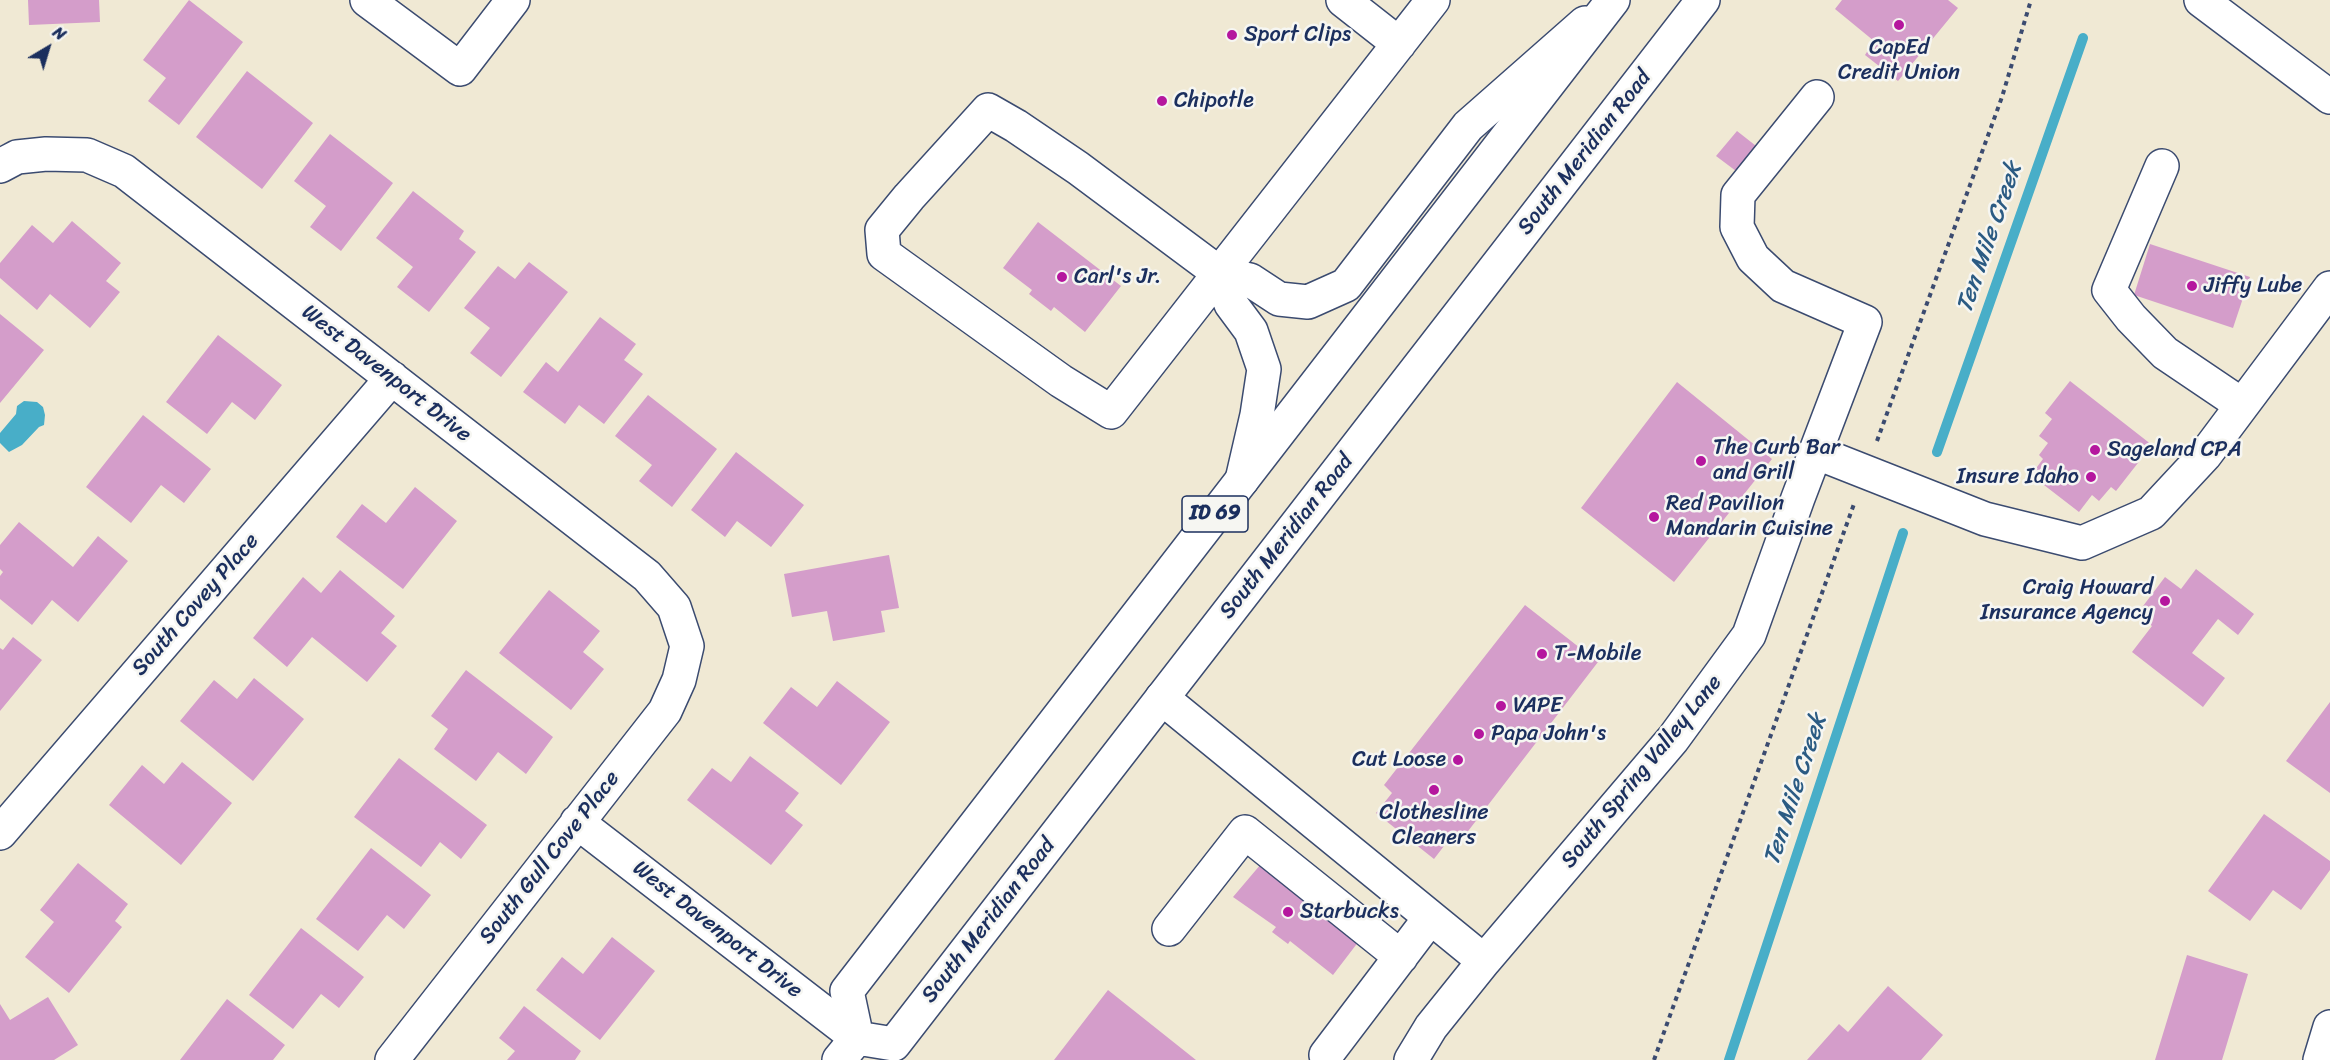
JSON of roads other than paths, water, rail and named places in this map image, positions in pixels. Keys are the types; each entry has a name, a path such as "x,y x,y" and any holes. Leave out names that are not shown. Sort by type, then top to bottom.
{"street":[{"path":"367,0 460,69 513,0"},
{"path":"1343,0 1399,44"},
{"path":"1433,0 1219,273 1111,412 1061,381 884,254 882,230 909,196 988,110 1016,126 1077,168 1219,273 1250,280 1279,299 1308,302 1346,285 1468,126 1612,0"},
{"name":"ID 69","path":"848,1049 847,991 1612,0"},
{"name":"South Meridian Road","path":"848,1049 894,1044 1703,0"},
{"path":"2201,0 2330,98"},
{"name":"South Spring Valley Lane","path":"1411,1060 1431,1027 1484,961 1673,739 1749,635 1865,322 1783,286 1753,258 1737,227 1738,195 1817,97"},
{"name":"West Davenport Drive","path":"0,166 17,157 87,154 124,171 647,576 674,607 687,646"},
{"path":"2162,166 2109,290 2131,318 2166,353 2242,405"},
{"path":"1219,273 1231,304 1251,331 1264,369 1257,415 1242,480"},
{"path":"1815,452 1985,519 2082,543 2151,513 2205,455 2330,288"},
{"name":"South Covey Place","path":"0,832 392,378"},
{"name":"South Gull Cove Place","path":"392,1060 665,711 679,680 687,646"},
{"path":"1162,698 1484,961"},
{"name":"West Davenport Drive","path":"578,822 848,1049"},
{"path":"1169,929 1245,832 1401,957"},
{"path":"1326,1055 1430,918"},
{"path":"2320,1060 2330,1027"}],"water":[{"path":"24,401 37,402 43,407 44,425 39,427 22,445 9,452 0,443 0,433 16,414 17,406"}],"waterway":[{"name":"Ten Mile Creek","path":"1937,452 2083,38"},
{"name":"Ten Mile Creek","path":"1729,1060 1903,533"}],"place":[{"name":"CapEd Credit Union","path":"1899,25"},
{"name":"Sport Clips","path":"1232,35"},
{"name":"Chipotle","path":"1162,101"},
{"name":"Carl's Jr.","path":"1062,277"},
{"name":"Jiffy Lube","path":"2192,286"},
{"name":"Sageland CPA","path":"2095,450"},
{"name":"The Curb Bar and Grill","path":"1701,461"},
{"name":"Insure Idaho","path":"2091,477"},
{"name":"Red Pavilion Mandarin Cuisine","path":"1654,517"},
{"name":"Craig Howard Insurance Agency","path":"2165,601"},
{"name":"T-Mobile","path":"1542,654"},
{"name":"VAPE","path":"1501,706"},
{"name":"Papa John's","path":"1479,734"},
{"name":"Cut Loose","path":"1458,760"},
{"name":"Clothesline Cleaners","path":"1434,790"},
{"name":"Starbucks","path":"1288,912"}]}
